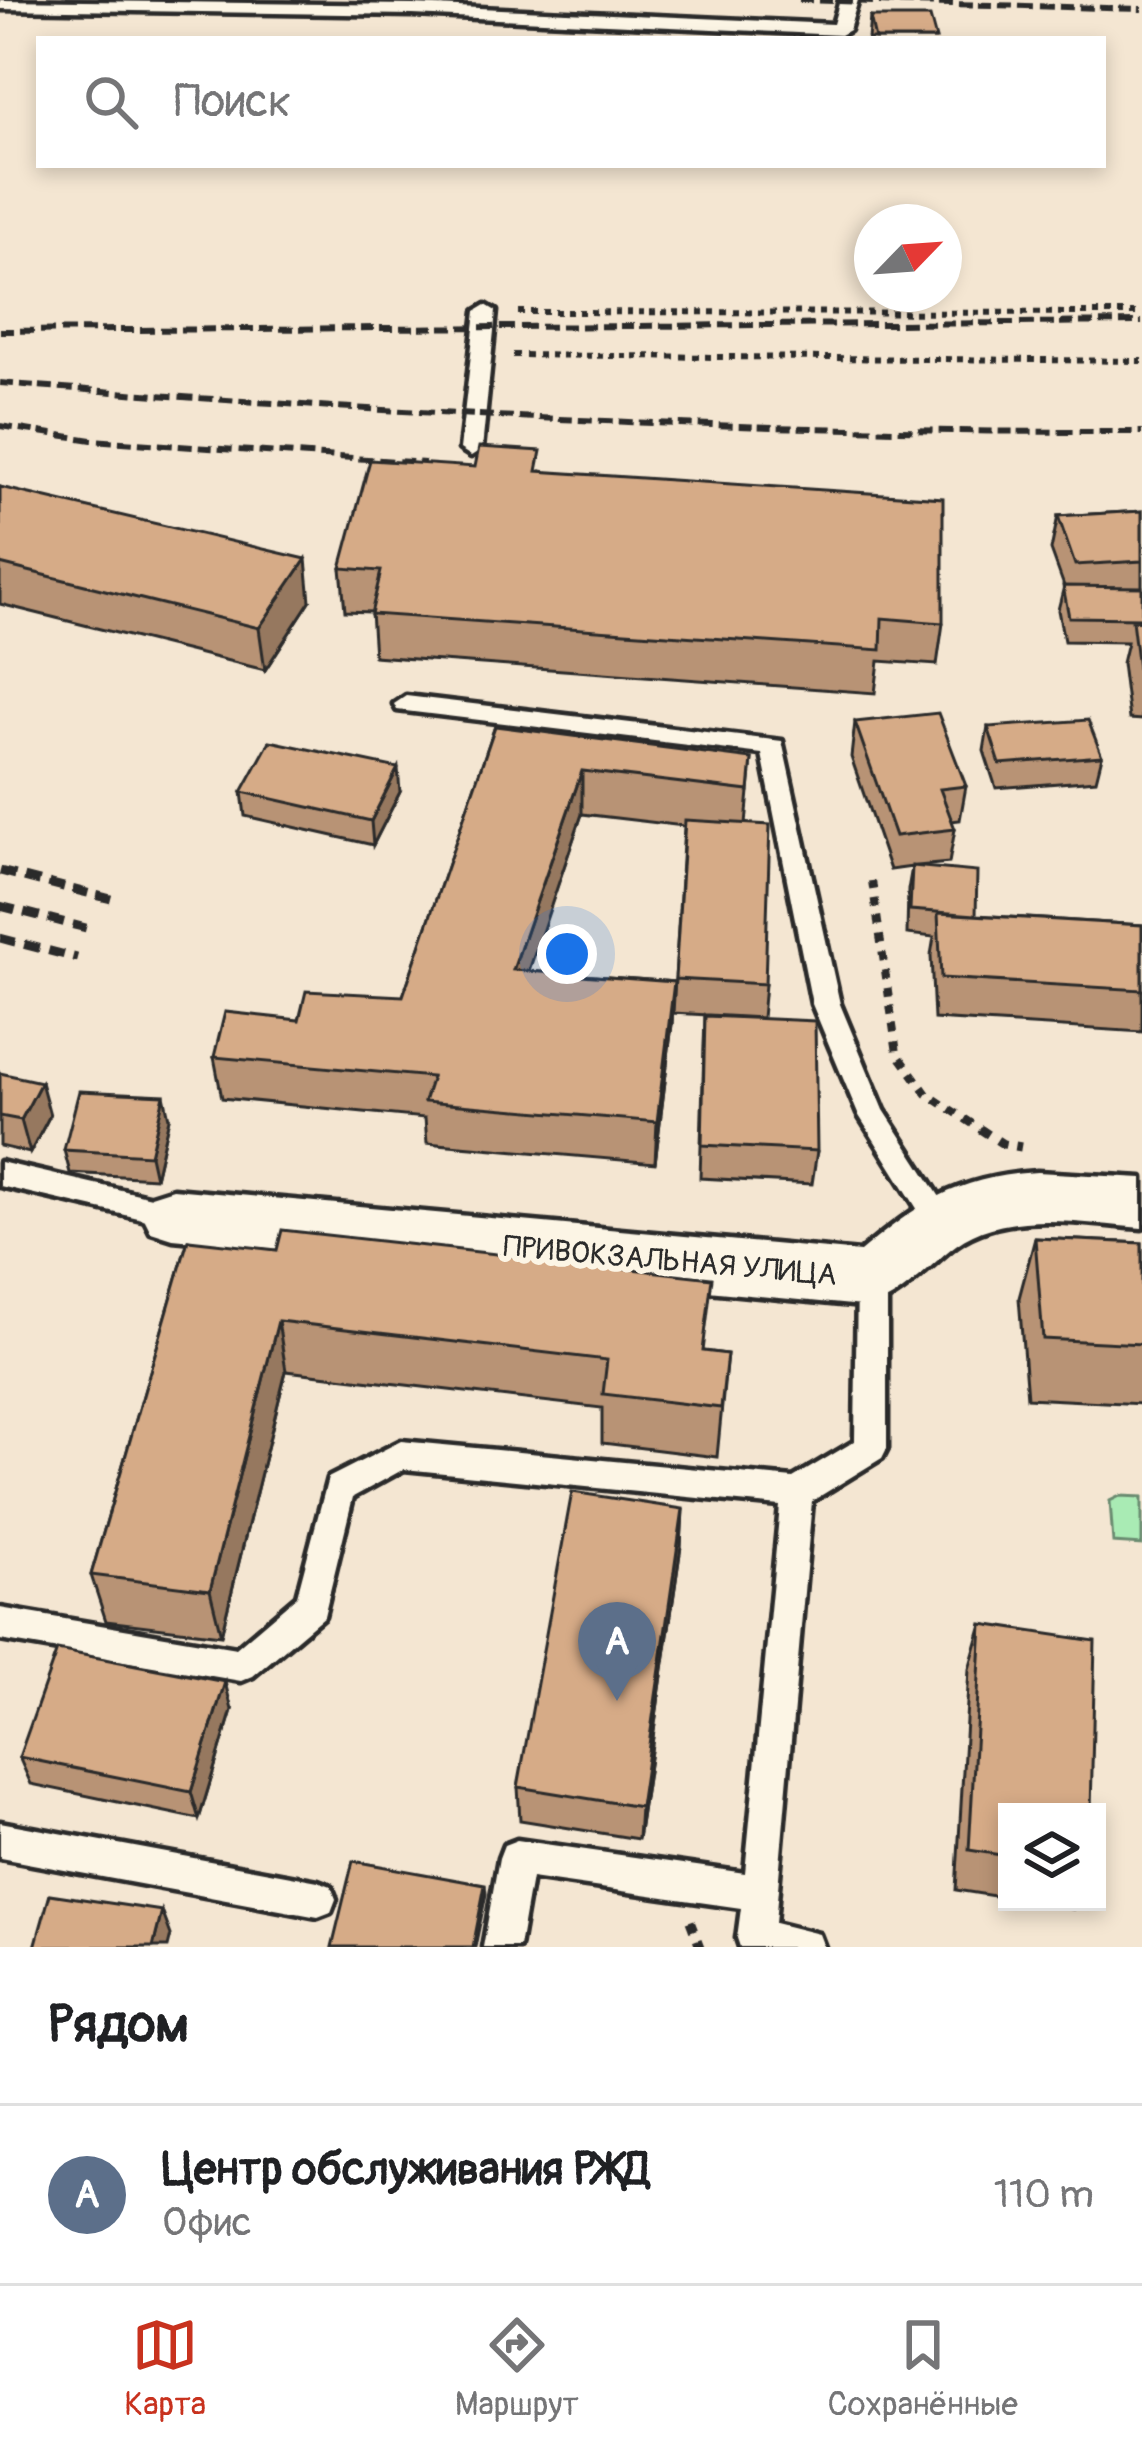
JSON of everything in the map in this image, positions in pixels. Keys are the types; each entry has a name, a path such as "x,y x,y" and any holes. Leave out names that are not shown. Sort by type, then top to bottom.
{"street":[{"name":"ПРИВОКЗАЛЬНАЯ УЛИЦА","path":"173,1214 872,1280 941,1222 988,1202 1045,1198 1142,1203"}],"lane":[{"path":"0,4 413,10 840,30 849,0"},
{"path":"471,449 486,311"},
{"path":"406,704 773,747 826,1004 872,1114 941,1222"},
{"path":"0,1174 173,1214"},
{"path":"0,1624 241,1665 312,1605 338,1488 401,1455 797,1493 871,1448 872,1280"},
{"path":"797,1493 754,1938 806,1947"},
{"path":"0,1840 318,1898"},
{"path":"500,1947 517,1858 761,1893"}],"path":[{"path":"486,311 1142,313"},
{"path":"482,355 1142,362"},
{"path":"872,881 897,1053 927,1094 1004,1144 1026,1148"}],"green space":[{"path":"1120,1496 1142,1497 1142,1545 1113,1543 1110,1501"}],"building":[{"path":"870,17 930,17 935,36 874,36"},
{"path":"479,447 541,451 537,471 943,498 943,623 882,618 881,650 371,614 381,571 341,568 370,460 475,467"},
{"path":"0,487 306,559 259,628 0,564"},
{"path":"1142,511 1142,561 1075,565 1058,516"},
{"path":"1063,586 1142,587 1142,618 1069,617"},
{"path":"1132,620 1142,621 1142,677 1139,677"},
{"path":"938,713 966,786 940,789 955,829 895,836 855,722"},
{"path":"1088,720 1102,756 1000,764 988,727"},
{"path":"495,726 752,759 749,791 582,771 513,970 674,982 657,1122 424,1102 432,1077 214,1057 225,1012 299,1020 306,991 403,996"},
{"path":"270,741 398,768 371,821 242,792"},
{"path":"685,820 770,825 765,984 675,979"},
{"path":"912,866 977,872 976,915 910,910"},
{"path":"938,913 1142,925 1142,990 941,978"},
{"path":"705,1016 815,1021 817,1151 702,1145"},
{"path":"0,1073 41,1082 21,1120 0,1116"},
{"path":"79,1091 164,1095 150,1155 64,1150"},
{"path":"282,1230 712,1278 703,1351 727,1354 721,1408 603,1394 607,1360 278,1321 210,1590 91,1575 188,1240 277,1250"},
{"path":"1035,1238 1142,1243 1142,1344 1043,1339"},
{"path":"572,1492 683,1509 640,1807 518,1787"},
{"path":"982,1624 1095,1641 1091,1803 998,1803 998,1855 969,1850"},
{"path":"57,1650 225,1682 191,1792 19,1757"},
{"path":"353,1861 485,1885 473,1947 332,1947"},
{"path":"50,1894 162,1911 153,1947 35,1947"}],"railway":[{"path":"799,0 1142,9"},
{"path":"0,331 1142,322"},
{"path":"0,383 570,419 1142,432"},
{"path":"0,426 92,440 425,463"},
{"path":"0,871 111,899"},
{"path":"0,906 86,928"},
{"path":"0,938 77,958"}],"place":[{"name":"Центр обслуживания РЖД","path":"617,1701"}]}
